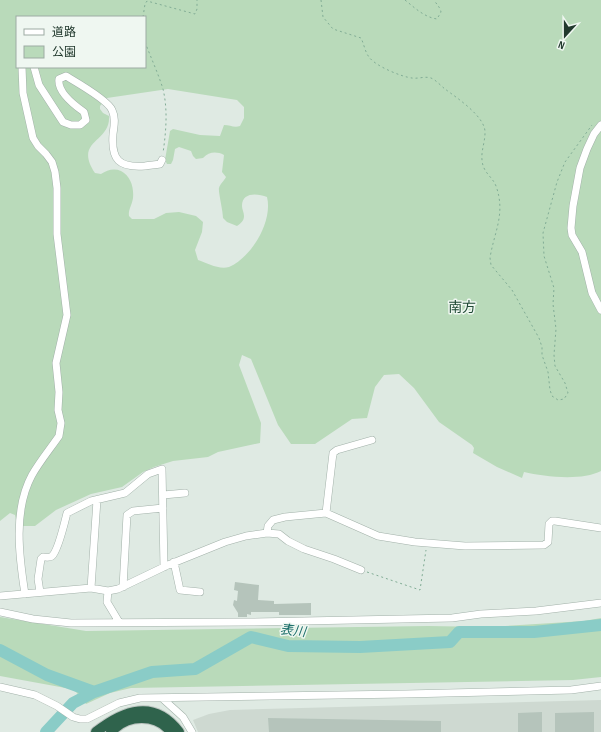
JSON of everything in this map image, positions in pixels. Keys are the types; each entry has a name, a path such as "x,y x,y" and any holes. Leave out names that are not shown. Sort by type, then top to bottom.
{"highway":[{"path":"96,732 110,721 125,714 143,711 153,712 164,716 179,732"},
{"path":"112,732 125,721 133,718 141,718 151,719 161,723 171,732"}],"street":[{"path":"22,68 23,92 33,138 52,162 55,172 58,210 57,234 67,315 56,363 59,392 58,410 61,423 59,436 32,475 22,500 19,526 21,566 25,594"},
{"path":"34,68 39,85 63,122 71,126 80,125 86,120 84,112 75,106 61,91 58,84 59,79 66,76 103,100 112,109 114,118 113,145 116,156 120,162 130,167 160,164 162,160"},
{"path":"599,124 580,168 573,206 571,228 572,235 582,252 592,293 601,310"},
{"path":"326,513 333,453 336,450 372,440"},
{"path":"40,592 38,579 41,559 43,557 50,557 53,555 62,534 67,513 97,500 125,493 148,474 159,469 162,469 164,567"},
{"path":"163,495 185,493"},
{"path":"91,588 97,500"},
{"path":"123,587 127,515 133,511 163,508"},
{"path":"267,533 268,526 273,520 296,515 326,513 378,536 427,543 465,546 544,545 548,542 549,524 558,521 601,528"},
{"path":"0,596 91,588 108,591 123,587 174,562 225,542 246,536 267,533 279,534 304,550 334,559 361,570"},
{"path":"174,562 180,590 200,592"},
{"path":"108,591 108,604 119,622"},
{"path":"0,612 33,619 71,623 250,622 452,618 481,614 536,611 601,603"},
{"path":"0,687 35,695 57,706 72,716 80,719 87,719 119,703 140,698 571,690 601,686"},
{"path":"162,698 184,718 192,732"}],"path":[{"path":"143,16 147,0 195,14 198,9 197,0"},
{"path":"321,0 323,17 327,23 333,29 361,38 365,45 366,53 375,63 383,68 409,78 430,78 465,103 480,119 486,132 481,159 484,170 496,185 501,214 490,258 491,265 512,290 539,338 542,347 542,355 548,372 550,390 552,396 558,400 564,399 568,393 565,383 555,366 554,355 556,328 553,304 554,288 544,256 543,233 557,182 565,162 591,125 599,124"},
{"path":"405,0 420,12 431,18 437,19 441,12 434,0"},
{"path":"146,45 163,89 165,103 166,119 162,160"},
{"path":"361,570 420,590 427,543"}],"shaded area":[{"path":"601,700 601,732 198,732 193,720 209,714 230,710"}],"green space":[{"path":"0,0 601,0 601,471 574,477 553,477 524,472 522,478 497,467 473,453 474,448 472,445 439,422 414,388 399,374 384,375 375,387 367,418 352,419 315,444 291,444 278,425 251,359 242,355 239,365 261,423 260,443 218,452 208,457 173,461 154,467 143,472 122,487 91,494 56,510 35,526 17,526 15,515 10,513 0,521","holes":["168,89 237,100 244,107 244,118 240,126 236,127 224,125 220,136 200,135 173,129 170,131 165,160 167,164 171,164 175,149 179,147 191,151 196,159 203,158 208,154 213,153 224,155 222,172 226,177 219,188 223,218 227,222 237,226 243,219 244,215 242,206 244,198 255,194 267,197 267,217 259,237 253,247 245,255 237,262 225,268 217,267 198,260 195,250 202,232 203,222 196,216 179,212 166,213 154,219 132,219 129,214 133,198 133,190 127,176 121,171 116,170 101,174 95,173 89,162 88,154 94,142 105,132 108,125 109,116 103,113 100,109 100,106 107,98"]},
{"path":"0,617 86,631 428,626 488,627 584,621 601,618 601,677 573,680 131,688 110,693 86,704 76,692 71,689 0,676"}],"building":[{"path":"235,582 259,585 258,600 274,601 274,604 311,603 311,615 279,615 279,612 251,612 251,615 247,614 247,617 238,617 238,613 233,605 234,600 237,601 238,591 234,590"},
{"path":"542,712 542,732 518,732 518,713"},
{"path":"594,712 594,732 555,732 555,713"},
{"path":"268,718 441,721 441,732 269,732"}],"waterway":[{"name":"表川","path":"46,732 73,703 94,692 152,672 195,669 251,637 288,646 360,647 450,642 459,632 534,632 601,625"},
{"name":"表川","path":"0,650 47,675 94,692"}],"district":[{"name":"南方","path":"462,307"}]}
